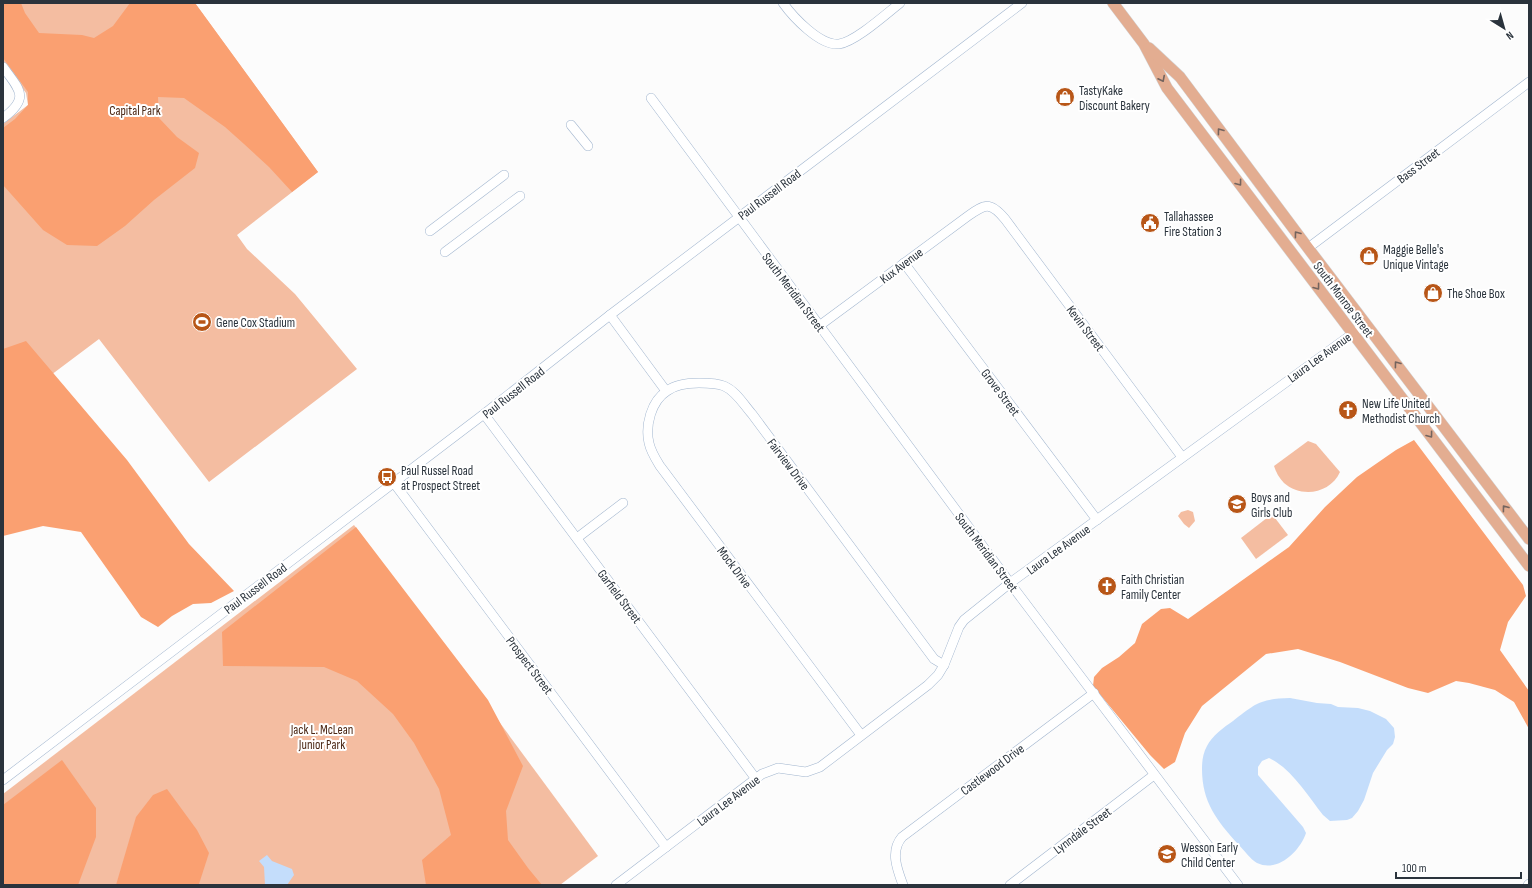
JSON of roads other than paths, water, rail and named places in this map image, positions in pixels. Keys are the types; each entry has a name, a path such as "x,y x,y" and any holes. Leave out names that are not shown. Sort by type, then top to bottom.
{"main road":[{"name":"South Monroe Street","path":"1113,3 1144,44 1167,88 1529,566"},
{"name":"South Monroe Street","path":"1144,44 1176,72 1529,539"},
{"path":"1183,109 1192,107 1206,112"},
{"path":"1251,199 1264,189"}],"street":[{"path":"783,3 792,14 818,37 833,44 839,44 857,36 900,3"},
{"name":"Paul Russell Road","path":"3,780 484,414 610,315 1022,3"},
{"path":"3,67 17,86 20,96 16,108 3,118"},
{"name":"Bass Street","path":"1308,248 1529,82"},
{"name":"South Meridian Street","path":"651,98 1010,583 1238,885"},
{"path":"571,125 588,146"},
{"path":"430,232 504,175"},
{"path":"445,252 520,196"},
{"name":"Kux Avenue","path":"819,326 968,216 985,206"},
{"name":"Kevin Street","path":"985,206 992,206 997,209 1005,219 1182,457"},
{"name":"Grove Street","path":"904,263 1097,520"},
{"path":"610,315 666,391"},
{"name":"Laura Lee Avenue","path":"616,885 770,770 786,768 800,772 812,771 820,767 928,685 938,675 944,665 959,627 964,620 1010,583 1366,324"},
{"name":"Fairview Drive","path":"666,391 677,386 691,383 703,383 724,386 734,393 752,414 934,659 944,665"},
{"name":"Mock Drive","path":"666,391 652,410 648,423 649,443 652,454 861,735"},
{"name":"Garfield Street","path":"484,414 756,779"},
{"name":"Prospect Street","path":"394,482 666,847"},
{"path":"577,538 623,503"},
{"name":"Castlewood Drive","path":"903,885 895,854 897,842 1094,693"},
{"name":"Lynndale Street","path":"1010,885 1154,775"}],"water":[{"path":"1290,698 1370,711 1386,719 1394,728 1395,737 1393,744 1387,750 1373,773 1364,800 1358,811 1352,818 1347,820 1330,821 1323,815 1299,783 1285,768 1269,758 1262,761 1258,767 1258,775 1303,827 1306,833 1299,847 1287,858 1280,863 1265,865 1257,863 1249,857 1217,819 1205,791 1202,769 1203,760 1209,742 1215,735 1247,710 1259,703 1272,699"},
{"path":"267,855 272,861 292,869 294,875 287,885 265,885 264,867 259,861"}],"place":[{"name":"TastyKake Discount Bakery","path":"1065,97"},
{"name":"Tallahassee Fire Station 3","path":"1150,223"},
{"name":"Maggie Belle's Unique Vintage","path":"1369,256"},
{"name":"The Shoe Box","path":"1433,293"},
{"name":"Gene Cox Stadium","path":"202,322"},
{"name":"New Life United Methodist Church","path":"1348,410"},
{"name":"Paul Russel Road at Prospect Street","path":"387,477"},
{"name":"Boys and Girls Club","path":"1237,504"},
{"name":"Faith Christian Family Center","path":"1107,586"},
{"name":"Wesson Early Child Center","path":"1167,854"}],"park label":[{"name":"Capital Park","path":"135,110"},
{"name":"Jack L. McLean Junior Park","path":"322,736"}]}
